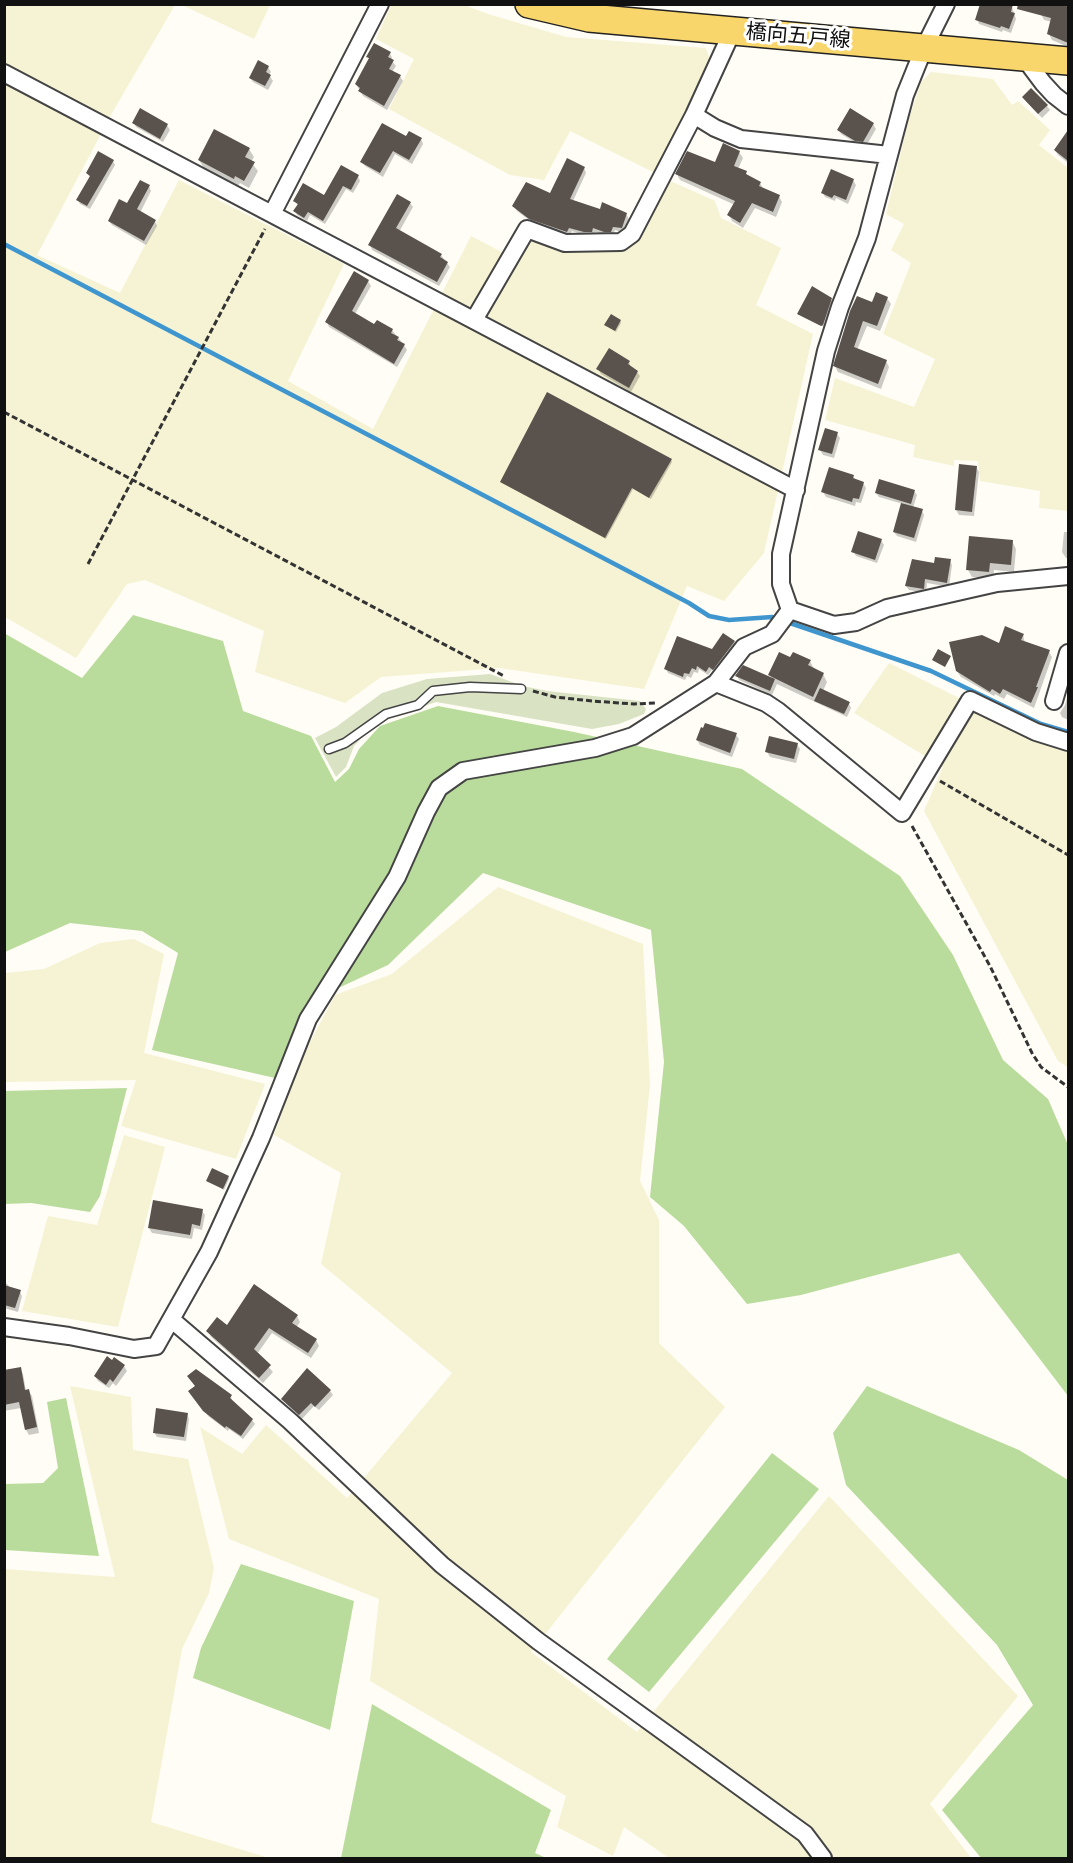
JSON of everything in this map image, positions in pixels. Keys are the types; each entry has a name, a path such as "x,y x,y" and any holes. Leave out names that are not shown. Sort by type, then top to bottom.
{"main road":[{"name":"橋向五戸線","path":"529,4 589,18 1068,61"}],"street":[{"path":"272,214 380,4"},
{"path":"790,610 781,584 781,554 826,351 840,307 867,238 905,95 924,48 946,4"},
{"path":"474,320 527,229 565,243 621,242 632,234 694,115 732,32"},
{"path":"1029,57 1031,68 1054,95 1068,106"},
{"path":"4,73 796,490"},
{"path":"694,115 715,128 741,139 889,155"},
{"path":"790,610 834,625 856,622 887,608 997,583 1068,576"},
{"path":"4,1327 69,1336 134,1349 156,1346 209,1252 261,1138 308,1019 397,877 439,788 463,771 594,748 633,736 716,683 744,647 772,634 790,610"},
{"path":"1054,701 1068,653"},
{"path":"716,683 765,703 778,711 902,813 970,700 1036,732 1068,742"},
{"path":"172,1320 290,1421 442,1565 538,1641 805,1834 823,1858"}],"lane":[{"path":"329,749 345,743 386,714 418,705 434,691 470,687 522,689"}],"path":[{"path":"88,564 272,214"},
{"path":"4,412 496,671 522,689 555,697 634,704 660,703 677,708"},
{"path":"927,772 1068,855"},
{"path":"902,813 911,825 990,966 1036,1060 1041,1067 1068,1087"}],"shaded area":[{"path":"270,4 254,39 182,5"},
{"path":"5,5 175,5 112,113 37,255 120,293 179,180 344,264 288,381 373,429 471,236 519,261 531,239 563,251 620,252 632,246 666,179 715,201 721,218 781,248 756,305 813,334 764,553 724,601 687,586 644,689 499,668 381,677 345,703 255,672 264,631 145,580 127,584 76,658 5,617"},
{"path":"391,5 464,5 566,37 706,48 710,69 655,173 570,131 544,180 510,175 389,109 414,59 376,39"},
{"path":"931,72 993,79 1012,105 1018,101 1050,130 1039,145 1068,168 1068,511 1039,508 1040,491 980,481 978,461 954,460 954,466 913,457 915,445 825,420 835,378 914,407 935,359 883,334 911,263 891,250 904,224 886,214 909,118 921,82"},
{"path":"889,663 1068,748 1068,1067 1058,1061 924,811 943,767 854,713"},
{"path":"498,887 643,944 650,1085 640,1181 659,1220 659,1343 725,1407 531,1652 637,1732 829,1496 1018,1696 930,1804 971,1858 669,1858 624,1827 613,1856 557,1827 566,1796 370,1681 379,1599 229,1539 200,1427 242,1454 266,1425 347,1498 452,1373 321,1264 341,1173 274,1135 300,1061 335,995 392,974"},
{"path":"134,939 164,954 144,1053 265,1084 236,1159 121,1126 136,1080 5,1082 5,973 44,969 100,943"},
{"path":"124,1135 165,1147 118,1327 22,1311 48,1216 97,1225"},
{"path":"70,1386 131,1397 133,1450 188,1459 214,1568 209,1593 182,1649 151,1822 269,1858 5,1858 5,1569 115,1577"}],"green space":[{"path":"133,615 223,641 243,711 311,736 335,782 349,769 359,749 380,726 438,706 574,732 742,769 900,876 953,955 1003,1060 1048,1099 1068,1145 1068,1396 959,1253 801,1295 747,1304 684,1226 650,1197 664,1062 651,930 483,873 388,965 306,1003 275,1078 152,1050 178,953 142,931 70,923 5,952 4,633 82,678"},
{"path":"490,674 523,686 547,691 640,701 646,709 644,714 619,724 592,729 436,702 376,723 354,746 346,767 336,777 315,738 336,727 382,693 427,679"},
{"path":"127,1088 100,1196 90,1212 31,1203 5,1204 5,1091"},
{"path":"867,1386 1019,1450 1068,1480 1068,1858 981,1858 942,1810 1033,1705 997,1645 846,1485 833,1433"},
{"path":"66,1398 99,1556 5,1550 5,1484 43,1483 58,1468 47,1402"},
{"path":"772,1453 819,1489 649,1692 607,1659"},
{"path":"241,1564 354,1601 330,1730 193,1678 201,1648"},
{"path":"372,1704 551,1810 535,1853 546,1858 341,1858"}],"building":[{"path":"980,4 1013,4 1011,12 1015,13 1009,29 975,20"},
{"path":"1018,4 1063,4 1068,7 1068,43 1047,34 1051,18 1017,9"},
{"path":"374,43 391,52 388,57 394,60 389,69 401,75 384,106 358,91 360,88 355,84"},
{"path":"258,60 269,66 266,72 271,75 265,86 249,78"},
{"path":"1031,88 1048,105 1038,114 1022,97"},
{"path":"140,108 168,124 160,139 132,123"},
{"path":"850,108 874,123 863,142 855,141 837,130"},
{"path":"382,123 406,136 409,131 422,138 409,160 393,151 380,173 360,162"},
{"path":"214,129 250,148 245,157 255,162 244,181 235,176 234,179 198,160"},
{"path":"1068,130 1068,161 1054,150"},
{"path":"723,143 740,151 734,166 747,171 746,174 761,182 759,186 780,195 773,212 752,203 740,223 727,215 735,201 675,174 687,151 715,162"},
{"path":"98,151 114,160 87,206 76,200 90,176 86,173"},
{"path":"567,158 585,167 570,199 600,209 602,202 627,213 622,228 613,227 611,232 604,232 593,228 592,232 584,232 569,228 567,232 529,219 512,206 526,182 550,193"},
{"path":"341,165 359,175 351,190 343,186 323,221 308,212 304,218 293,211 298,204 293,201 303,183 324,195"},
{"path":"831,169 854,179 846,200 834,195 832,198 821,193"},
{"path":"140,180 150,185 137,209 156,220 144,241 108,221 119,199 127,203"},
{"path":"397,194 411,202 396,228 442,254 440,257 448,262 437,282 368,245"},
{"path":"354,271 369,280 352,311 374,324 377,320 393,329 391,333 405,344 394,364 325,322"},
{"path":"812,286 832,298 821,326 797,314"},
{"path":"876,292 888,297 877,326 863,321 854,347 887,360 878,384 833,366 857,296 872,302"},
{"path":"611,314 621,320 615,331 604,325"},
{"path":"609,348 630,361 628,364 638,371 629,388 596,369"},
{"path":"547,392 672,459 649,498 632,488 605,538 500,482"},
{"path":"825,428 838,432 832,454 818,450"},
{"path":"959,464 977,466 972,512 955,510"},
{"path":"829,467 854,475 853,478 864,482 859,499 853,498 852,502 821,492"},
{"path":"879,479 915,490 911,504 875,493"},
{"path":"901,503 923,509 914,538 893,532"},
{"path":"858,531 882,539 875,560 851,552"},
{"path":"969,536 1013,540 1011,565 990,563 989,572 966,570"},
{"path":"935,557 951,559 947,583 925,579 924,589 905,586 912,559 934,563"},
{"path":"1005,626 1024,634 1021,640 1050,650 1031,703 1003,689 1000,694 992,689 990,692 956,671 949,642 982,635 999,643"},
{"path":"723,633 735,641 713,670 709,667 706,672 697,666 696,670 692,668 689,674 684,673 683,677 664,669 677,636 712,649"},
{"path":"938,649 951,656 945,667 932,660"},
{"path":"779,652 790,657 793,652 811,660 808,665 824,673 813,697 768,675"},
{"path":"743,665 775,679 770,691 735,676"},
{"path":"820,688 850,702 844,714 814,701"},
{"path":"705,723 737,733 730,753 696,740"},
{"path":"769,736 798,743 794,759 765,752"},
{"path":"212,1168 229,1176 223,1189 206,1181"},
{"path":"153,1200 203,1209 200,1226 192,1224 190,1235 148,1228"},
{"path":"254,1284 298,1315 292,1323 317,1339 308,1353 269,1328 254,1349 271,1365 259,1378 206,1331 217,1317 227,1325"},
{"path":"4,1285 21,1290 15,1308 4,1305"},
{"path":"107,1356 112,1360 114,1357 125,1365 113,1382 110,1379 106,1385 94,1376"},
{"path":"21,1367 25,1390 29,1389 37,1427 25,1430 19,1402 4,1405 4,1370"},
{"path":"307,1368 331,1390 315,1407 311,1403 299,1415 281,1399"},
{"path":"196,1369 232,1395 230,1398 253,1419 241,1436 226,1426 225,1428 203,1411 188,1391 195,1386 187,1376"},
{"path":"156,1408 188,1413 184,1437 153,1433"}],"waterway":[{"path":"4,244 689,603 709,616 729,620 772,617 778,619"},
{"path":"787,622 931,671 1041,724 1068,732"}]}
